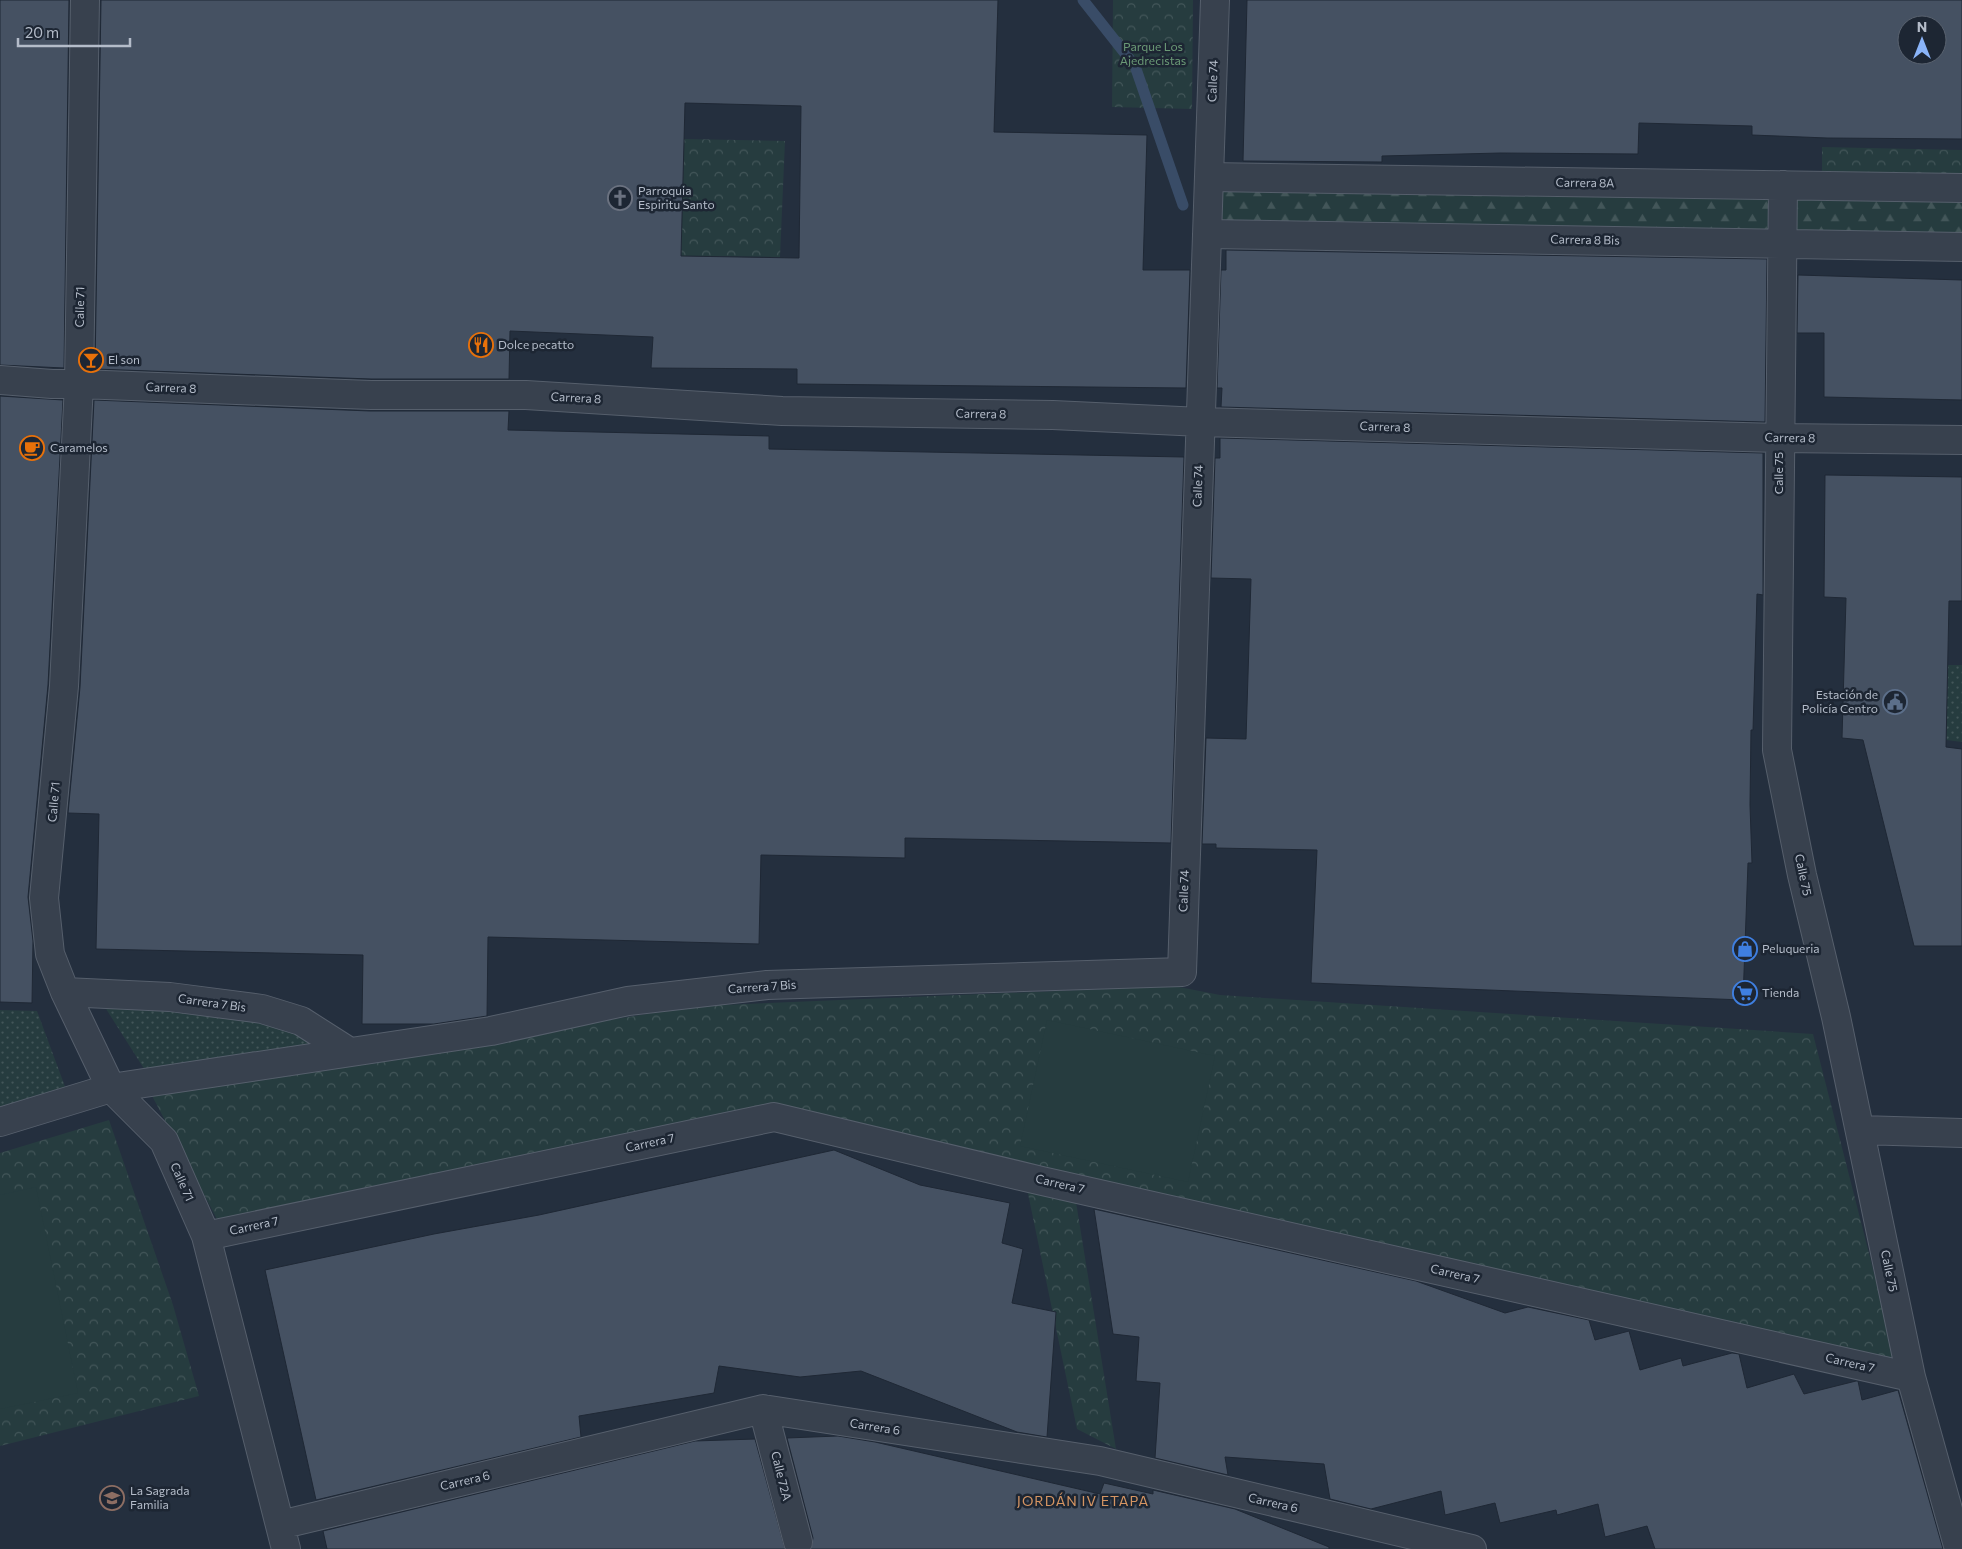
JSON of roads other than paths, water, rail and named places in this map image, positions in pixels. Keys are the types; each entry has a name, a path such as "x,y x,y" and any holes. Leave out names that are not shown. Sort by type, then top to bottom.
{"street":[{"name":"Calle 71","path":"85,0 79,384 64,686 44,898 50,954 65,992 111,1088 164,1142 206,1236 283,1537"},
{"name":"Calle 74","path":"1182,972 1215,0"},
{"name":"Carrera 8A","path":"1209,177 1962,188"},
{"name":"Calle 75","path":"1783,186 1777,750 1802,875 1836,1017 1912,1377 1959,1549"},
{"name":"Carrera 8 Bis","path":"1207,234 1962,247"},
{"name":"Carrera 8","path":"0,380 52,384 371,395 526,395 782,410 1053,415 1201,422 1779,438 1962,440"},
{"name":"Carrera 7 Bis","path":"111,1088 492,1030 628,1001 766,985 1182,972"},
{"name":"Carrera 7 Bis","path":"65,992 170,997 262,1009 301,1021 348,1051"},
{"path":"0,1122 111,1088"},
{"name":"Carrera 7","path":"206,1236 774,1117 1052,1183 1912,1377"},
{"path":"1860,1130 1962,1133"},
{"name":"Carrera 6","path":"283,1537 763,1409 1100,1461 1396,1540 1472,1549"},
{"name":"Calle 72A","path":"763,1409 798,1542"}],"waterway":[{"path":"1083,0 1135,66 1183,205"}],"place":[{"name":"Parroquia Espiritu Santo","path":"620,198"},
{"name":"Dolce pecatto","path":"481,345"},
{"name":"El son","path":"91,360"},
{"name":"Caramelos","path":"32,448"},
{"name":"Estación de Policía Centro","path":"1895,702"},
{"name":"Peluqueria","path":"1745,949"},
{"name":"Tienda","path":"1745,993"},
{"name":"La Sagrada Familia","path":"112,1498"}],"district":[{"name":"JORDÁN IV ETAPA","path":"1083,1501"}],"park label":[{"name":"Parque Los Ajedrecistas","path":"1153,54"}]}
